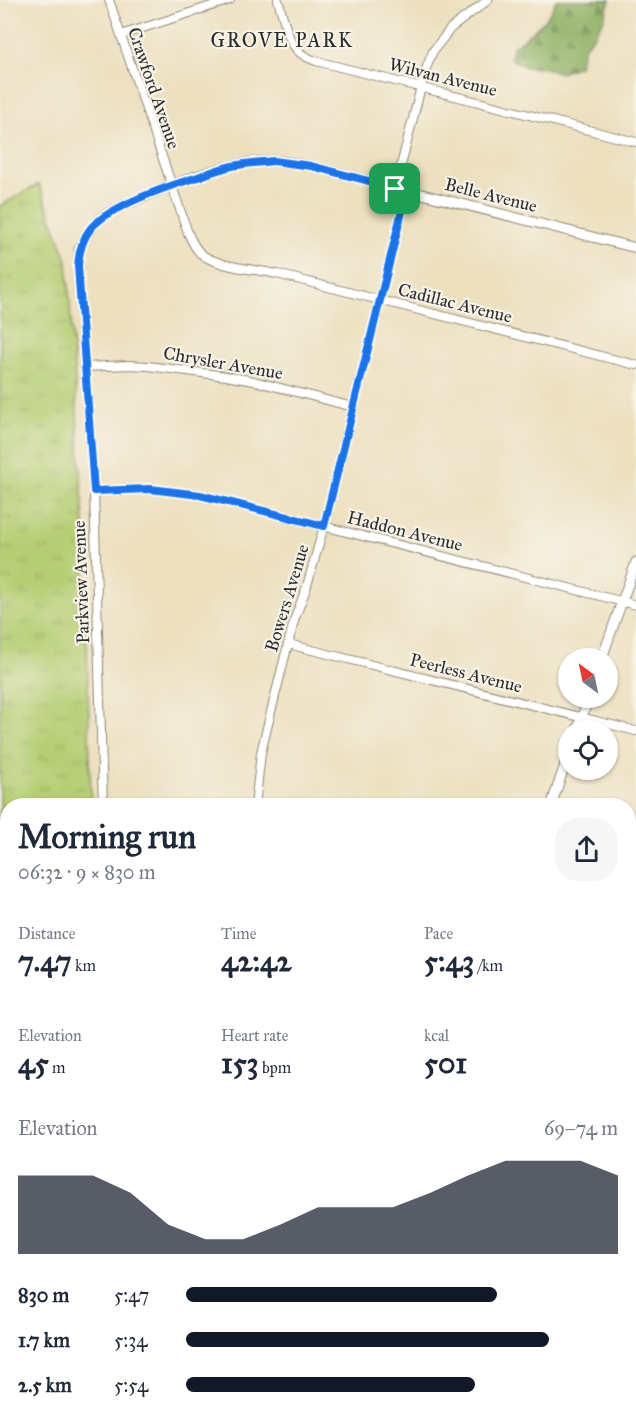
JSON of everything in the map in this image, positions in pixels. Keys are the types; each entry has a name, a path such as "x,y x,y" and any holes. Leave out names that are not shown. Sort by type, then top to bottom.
{"street":[{"name":"Crawford Avenue","path":"109,0 171,186"},
{"path":"121,35 230,0"},
{"name":"Wilvan Avenue","path":"278,0 290,39 294,47 305,57 636,142"},
{"path":"395,189 421,87 433,51 460,20 488,0"},
{"name":"Belle Avenue","path":"79,250 84,237 92,227 114,210 171,186 236,165 274,161 311,166 636,248"},
{"name":"Cadillac Avenue","path":"171,186 195,246 202,254 218,263 258,270 636,365"},
{"name":"Bowers Avenue","path":"256,798 261,753 288,644 308,586 324,526 407,191"},
{"name":"Parkview Avenue","path":"79,250 78,266 94,491 103,798"},
{"name":"Chrysler Avenue","path":"85,367 148,366 226,376 353,407"},
{"name":"Haddon Avenue","path":"94,491 150,489 200,495 636,605"},
{"path":"606,648 636,562"},
{"name":"Peerless Avenue","path":"288,644 636,731"},
{"path":"582,718 586,708"},
{"path":"554,798 560,780"}],"green space":[{"path":"556,0 610,0 603,21 584,47 579,66 561,73 546,68 526,67 511,59 513,47 544,21"},
{"path":"39,184 67,260 84,523 91,798 0,798 0,206"}],"district":[{"name":"GROVE PARK","path":"282,40"}],"route":[{"path":"274,161 311,166 395,189 407,191 324,526 181,492 150,489 94,491 78,266 79,250 84,237 92,227 114,210 171,186 214,171 258,162 274,161"}]}
